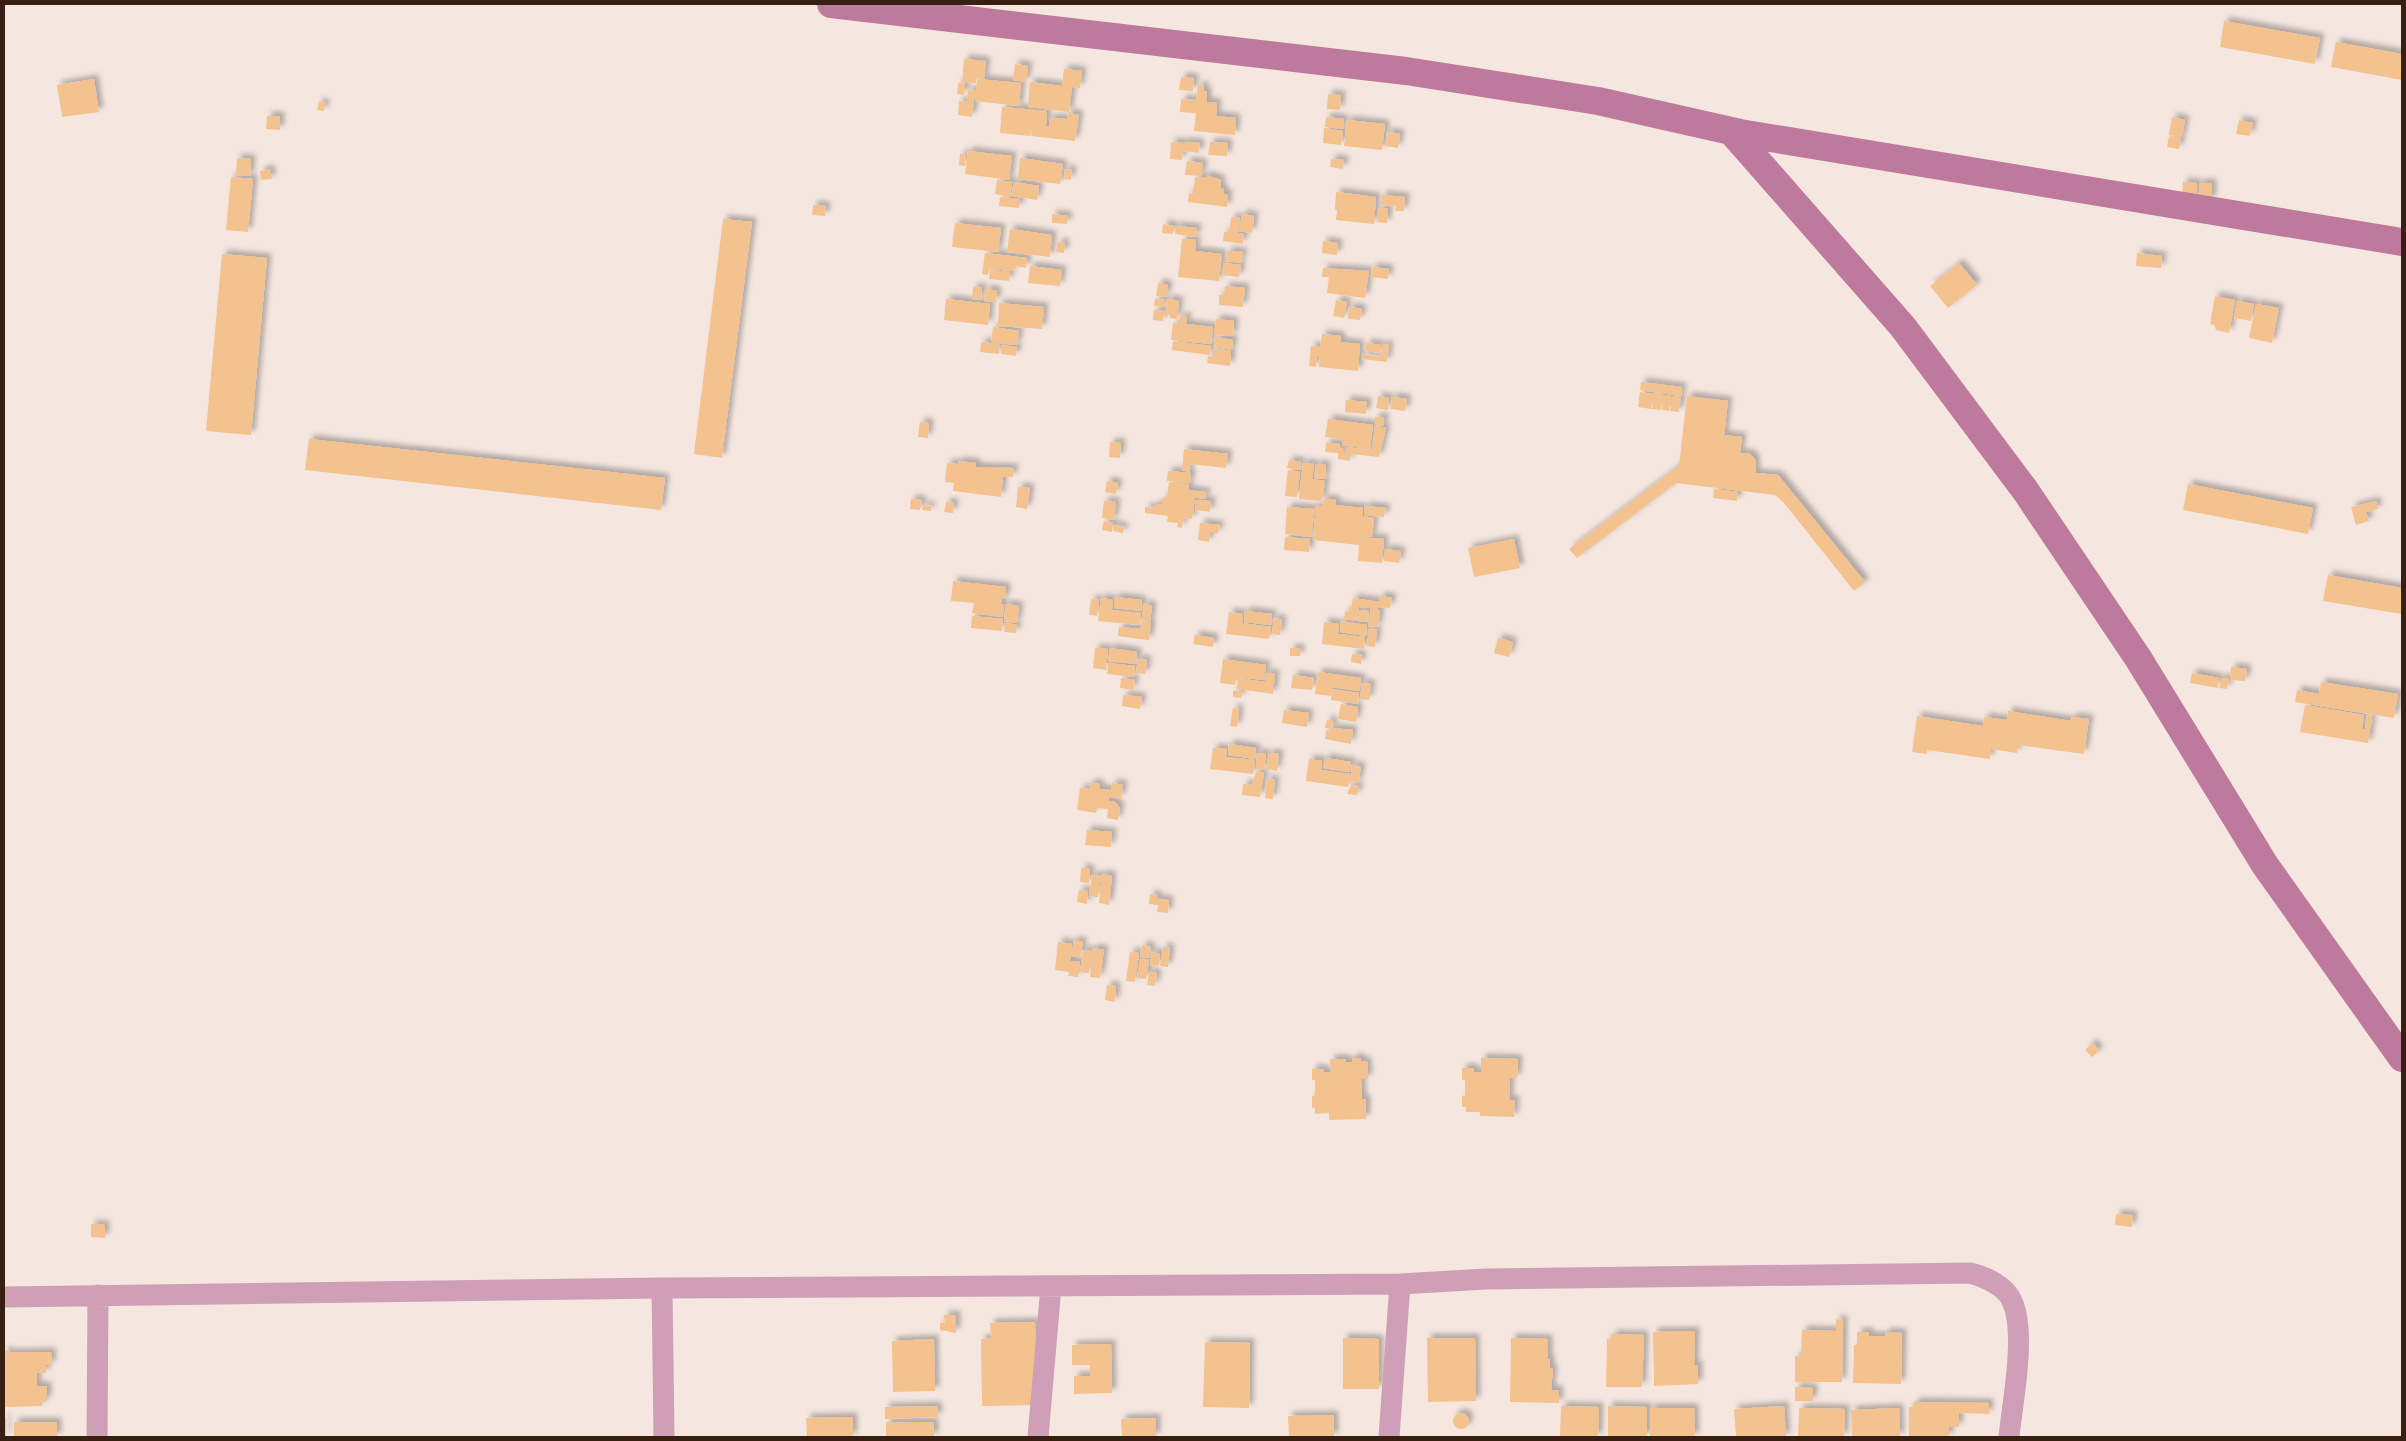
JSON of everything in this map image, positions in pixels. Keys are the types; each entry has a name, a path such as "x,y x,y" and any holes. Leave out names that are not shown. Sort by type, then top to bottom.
{"street":[{"path":"831,4 1406,71 1598,101 1731,131 2402,242"},
{"path":"1731,131 1903,327 2025,490 2138,658 2265,865 2402,1058"},
{"path":"4,1297 662,1288 1400,1284 1486,1279 1970,1273 1991,1280 2008,1294 2018,1314 2020,1336 2009,1437"},
{"path":"1389,1437 1400,1284"},
{"path":"1038,1437 1051,1286"},
{"path":"662,1288 664,1437"},
{"path":"98,1295 98,1437"}],"building":[{"path":"2224,21 2320,38 2315,64 2220,47"},
{"path":"2336,42 2402,54 2402,80 2331,67"},
{"path":"964,59 986,61 984,79 976,78 976,83 962,82"},
{"path":"1015,64 1028,66 1026,82 1013,80"},
{"path":"1064,69 1082,71 1080,88 1072,87 1069,112 1028,107 1030,82 1062,86"},
{"path":"1181,77 1194,78 1193,91 1179,90"},
{"path":"94,79 99,112 62,117 57,85"},
{"path":"977,79 1021,83 1019,106 975,101"},
{"path":"958,83 965,84 964,95 957,94"},
{"path":"1198,85 1204,86 1204,91 1207,91 1207,102 1217,103 1216,116 1236,118 1235,135 1194,131 1196,113 1180,112 1181,99 1196,100"},
{"path":"968,90 975,91 972,117 958,115 959,101 967,102"},
{"path":"1328,94 1341,95 1340,110 1327,109"},
{"path":"319,102 325,103 324,111 317,110"},
{"path":"1002,107 1047,111 1046,126 1049,126 1050,118 1067,119 1068,113 1079,115 1075,141 1031,136 1032,125 1030,136 1000,133"},
{"path":"267,116 280,116 280,130 266,129"},
{"path":"1326,117 1344,119 1343,129 1325,127"},
{"path":"2172,117 2185,120 2182,137 2169,135"},
{"path":"1347,120 1385,124 1382,150 1344,146"},
{"path":"2239,120 2253,123 2250,136 2236,134"},
{"path":"1324,128 1343,131 1341,145 1323,143"},
{"path":"1387,132 1400,134 1398,148 1386,146"},
{"path":"2169,136 2181,138 2179,149 2167,147"},
{"path":"1171,142 1183,143 1182,160 1170,159"},
{"path":"1184,142 1200,143 1199,153 1183,151"},
{"path":"1210,142 1228,143 1227,156 1208,155"},
{"path":"968,151 1012,156 1009,180 965,174"},
{"path":"960,154 966,154 965,166 959,165"},
{"path":"237,158 251,159 250,176 236,175"},
{"path":"1020,158 1063,164 1060,184 1018,179"},
{"path":"1331,159 1344,160 1343,169 1330,167"},
{"path":"1187,161 1203,163 1201,176 1185,175"},
{"path":"270,169 272,179 261,180 260,171"},
{"path":"1065,169 1072,170 1071,180 1064,179"},
{"path":"1206,175 1221,180 1220,188 1224,189 1223,194 1228,194 1227,207 1188,202 1189,193 1193,194 1195,177 1206,178"},
{"path":"231,177 253,179 248,232 226,230"},
{"path":"997,180 1012,182 1010,197 995,194"},
{"path":"1014,182 1039,186 1037,200 1011,196"},
{"path":"2183,182 2197,183 2196,200 2182,199"},
{"path":"2199,183 2212,183 2212,200 2199,200"},
{"path":"1336,192 1376,197 1374,224 1336,220"},
{"path":"1382,195 1405,197 1404,211 1395,211 1396,206 1381,205"},
{"path":"1000,197 1020,199 1019,208 999,206"},
{"path":"813,205 826,206 825,216 812,215"},
{"path":"1379,208 1388,208 1387,223 1377,222"},
{"path":"1052,214 1068,216 1067,224 1052,223"},
{"path":"1242,214 1254,216 1252,233 1239,231"},
{"path":"1231,217 1240,218 1238,233 1244,234 1243,244 1223,241 1224,232 1229,232"},
{"path":"723,219 752,222 722,458 694,454"},
{"path":"955,223 1001,228 998,252 952,247"},
{"path":"1163,224 1174,226 1173,234 1162,233"},
{"path":"1176,226 1197,228 1196,237 1175,234"},
{"path":"1010,229 1052,235 1050,257 1007,252"},
{"path":"1182,239 1196,240 1195,251 1222,254 1219,281 1178,277"},
{"path":"1323,241 1338,243 1337,255 1322,253"},
{"path":"1058,242 1065,243 1064,253 1056,252"},
{"path":"1227,251 1243,252 1241,263 1226,261"},
{"path":"985,253 1027,258 1026,268 1015,266 1014,271 989,269 988,275 982,274"},
{"path":"2137,253 2162,256 2161,268 2136,266"},
{"path":"222,254 267,258 251,435 206,431"},
{"path":"1224,263 1241,265 1239,277 1222,275"},
{"path":"1959,263 1977,285 1948,308 1930,286"},
{"path":"1030,266 1062,270 1060,286 1028,283"},
{"path":"1372,267 1389,269 1388,279 1371,277"},
{"path":"1323,268 1369,271 1365,298 1327,293 1329,277 1322,277"},
{"path":"990,270 1010,272 1009,281 989,279"},
{"path":"1158,283 1168,285 1166,297 1156,296"},
{"path":"1225,286 1245,288 1243,307 1219,305 1219,295 1224,295"},
{"path":"973,287 982,288 981,300 972,299"},
{"path":"986,289 997,291 996,302 984,301"},
{"path":"2215,296 2235,300 2229,333 2216,330 2214,325 2210,324"},
{"path":"946,299 990,304 988,325 944,320"},
{"path":"1155,299 1165,300 1165,307 1154,306"},
{"path":"1168,299 1179,301 1177,319 1170,318 1170,314 1168,314 1167,317 1163,316 1163,321 1153,320 1154,310 1166,311"},
{"path":"1336,300 1347,302 1344,318 1333,316"},
{"path":"2237,301 2254,304 2251,321 2234,318"},
{"path":"999,303 1044,307 1042,329 998,326"},
{"path":"2256,304 2279,308 2272,343 2249,338"},
{"path":"1349,307 1362,309 1360,320 1348,319"},
{"path":"1180,316 1187,317 1186,324 1213,327 1211,344 1171,340 1173,323 1179,324"},
{"path":"1216,319 1234,321 1233,336 1214,335"},
{"path":"993,327 1019,331 1017,345 991,342"},
{"path":"1322,334 1341,336 1340,342 1360,344 1358,371 1319,367 1320,357 1317,357 1316,367 1309,366 1311,346 1320,347"},
{"path":"1215,337 1233,340 1232,350 1214,347"},
{"path":"1173,341 1211,346 1210,355 1172,350"},
{"path":"981,342 1000,344 999,354 980,352"},
{"path":"1366,343 1381,345 1380,353 1366,351"},
{"path":"1383,344 1389,345 1387,362 1362,359 1363,354 1381,357"},
{"path":"1002,345 1017,347 1016,356 1001,354"},
{"path":"1213,350 1231,351 1230,366 1207,363 1208,356 1213,357"},
{"path":"1641,382 1682,387 1681,396 1640,390"},
{"path":"1640,392 1653,394 1651,409 1638,407"},
{"path":"1654,393 1663,394 1661,410 1652,409"},
{"path":"1663,395 1671,396 1669,411 1662,410"},
{"path":"1378,396 1389,398 1388,410 1376,408"},
{"path":"1672,396 1681,397 1679,412 1670,411"},
{"path":"1687,396 1728,401 1724,435 1742,437 1740,453 1750,454 1755,459 1756,473 1778,475 1865,582 1854,591 1784,503 1775,495 1676,483 1577,558 1569,549 1679,466"},
{"path":"1392,397 1407,399 1405,411 1391,409"},
{"path":"1346,400 1367,402 1366,414 1345,412"},
{"path":"1375,417 1384,417 1384,426 1375,425"},
{"path":"1328,419 1373,425 1370,449 1342,445 1342,439 1325,437"},
{"path":"920,422 929,423 928,438 918,437"},
{"path":"1375,426 1386,428 1379,457 1350,454 1350,461 1338,459 1338,453 1325,452 1326,443 1340,444 1340,448 1343,448 1343,454 1345,454 1345,447 1372,450"},
{"path":"309,439 665,478 661,510 305,470"},
{"path":"1110,442 1121,443 1120,458 1109,457"},
{"path":"1184,449 1228,454 1226,468 1190,464 1189,472 1182,470"},
{"path":"1289,460 1301,462 1300,470 1287,468"},
{"path":"958,461 976,463 976,467 1014,468 1013,477 1003,476 1001,497 953,491 954,483 945,482 947,463 958,464"},
{"path":"1303,463 1314,464 1312,479 1325,481 1322,501 1299,499"},
{"path":"1316,464 1326,465 1325,479 1314,478"},
{"path":"1288,470 1300,472 1297,497 1285,496"},
{"path":"1168,471 1191,473 1190,483 1167,481"},
{"path":"1107,481 1118,483 1116,494 1105,492"},
{"path":"1169,482 1189,484 1188,490 1206,492 1205,499 1195,497 1192,519 1183,518 1182,528 1177,527 1178,523 1167,522 1168,516 1145,513 1145,507 1152,508 1162,504 1163,497 1167,497"},
{"path":"2188,484 2313,508 2308,534 2183,510"},
{"path":"1018,487 1030,488 1027,509 1016,507"},
{"path":"1714,489 1738,492 1737,501 1713,498"},
{"path":"911,499 922,500 920,510 910,509"},
{"path":"1324,499 1336,500 1335,505 1363,508 1363,516 1374,518 1372,537 1359,537 1384,539 1382,563 1358,561 1359,545 1313,540 1316,506 1322,506"},
{"path":"1196,500 1211,501 1210,512 1195,510"},
{"path":"1104,501 1116,502 1114,520 1102,518"},
{"path":"2376,501 2378,509 2366,512 2369,521 2356,525 2351,507"},
{"path":"946,502 954,503 953,513 944,512"},
{"path":"923,505 931,506 931,511 922,510"},
{"path":"1365,506 1386,508 1384,517 1364,515"},
{"path":"1287,507 1315,509 1311,537 1285,534"},
{"path":"1104,521 1113,523 1112,532 1102,530"},
{"path":"1200,523 1220,525 1218,533 1210,533 1209,542 1198,540"},
{"path":"1114,525 1124,527 1123,533 1113,531"},
{"path":"1285,537 1310,539 1309,552 1284,550"},
{"path":"1514,539 1520,568 1474,577 1468,548"},
{"path":"1385,549 1401,551 1399,563 1384,561"},
{"path":"2328,575 2402,588 2401,614 2323,601"},
{"path":"953,581 1006,587 1005,599 1002,598 1001,604 1004,605 1002,617 972,613 974,603 951,601"},
{"path":"1380,596 1392,598 1390,608 1378,607 1378,610 1380,610 1378,627 1368,626 1371,608 1359,607 1357,621 1344,619 1345,611 1350,612 1353,598 1379,602"},
{"path":"1115,597 1142,600 1141,611 1114,608"},
{"path":"1101,598 1113,600 1112,610 1141,613 1140,625 1098,621"},
{"path":"1091,599 1099,600 1097,616 1089,615"},
{"path":"1006,604 1019,606 1017,623 1004,621"},
{"path":"1144,604 1152,606 1150,622 1142,620"},
{"path":"1360,610 1369,611 1367,622 1358,621"},
{"path":"1245,611 1272,614 1271,625 1244,622"},
{"path":"1229,612 1243,614 1242,623 1271,627 1269,639 1226,634"},
{"path":"972,616 1003,619 1002,631 971,628"},
{"path":"1274,618 1282,620 1280,635 1272,634"},
{"path":"1142,621 1151,623 1149,640 1139,639"},
{"path":"1341,621 1367,625 1366,636 1340,632"},
{"path":"1324,622 1339,624 1338,634 1365,637 1364,649 1322,644"},
{"path":"1005,623 1017,625 1016,633 1004,632"},
{"path":"1119,627 1140,629 1139,639 1118,636"},
{"path":"1369,629 1377,630 1375,647 1367,646"},
{"path":"1195,635 1214,638 1213,647 1193,644"},
{"path":"1498,638 1513,642 1509,657 1494,653"},
{"path":"1095,648 1108,649 1106,670 1093,668"},
{"path":"1110,648 1137,652 1136,664 1108,661"},
{"path":"1290,648 1301,649 1300,656 1290,656"},
{"path":"1352,654 1362,655 1361,664 1351,662"},
{"path":"1138,659 1147,660 1145,674 1136,673"},
{"path":"1223,659 1266,665 1264,680 1236,677 1235,685 1220,683"},
{"path":"1108,663 1135,666 1134,677 1107,674"},
{"path":"2231,667 2247,669 2245,681 2230,680"},
{"path":"1318,672 1361,678 1359,691 1332,687 1331,696 1315,694"},
{"path":"1267,673 1275,674 1273,694 1237,689 1238,678 1265,682"},
{"path":"2192,673 2219,678 2218,688 2190,683"},
{"path":"1293,675 1314,678 1312,690 1291,688"},
{"path":"1121,678 1135,680 1133,690 1120,688"},
{"path":"2221,678 2229,679 2227,689 2219,688"},
{"path":"2321,682 2398,694 2394,718 2295,702 2297,690 2319,694"},
{"path":"1362,683 1371,684 1369,700 1360,699"},
{"path":"1332,689 1359,693 1358,704 1331,700"},
{"path":"1233,691 1242,691 1241,698 1233,697"},
{"path":"1123,695 1142,697 1140,709 1122,706"},
{"path":"1341,704 1358,707 1356,722 1338,719"},
{"path":"2305,705 2364,715 2362,729 2365,729 2367,715 2372,716 2368,743 2300,732"},
{"path":"1233,708 1239,709 1237,727 1230,726"},
{"path":"1284,710 1309,713 1307,727 1282,723"},
{"path":"2008,711 2071,721 2072,717 2089,719 2084,754 2018,745 2017,753 1991,749 1990,759 1927,750 1927,754 1912,752 1917,716 1983,726 1984,717 2007,720"},
{"path":"1327,720 1333,720 1332,729 1325,728"},
{"path":"1333,728 1353,730 1351,744 1325,739 1326,730 1332,731"},
{"path":"1229,744 1256,748 1255,759 1228,755"},
{"path":"1213,748 1227,749 1226,757 1255,760 1253,774 1210,769"},
{"path":"1257,753 1266,754 1264,770 1256,769"},
{"path":"1269,753 1279,754 1277,771 1266,769"},
{"path":"1325,758 1351,762 1349,772 1323,768"},
{"path":"1309,759 1322,761 1321,770 1350,774 1348,787 1306,781"},
{"path":"1352,765 1361,767 1358,783 1350,781"},
{"path":"1256,772 1264,773 1260,797 1242,795 1243,784 1252,785"},
{"path":"1267,779 1275,780 1273,799 1265,798"},
{"path":"1090,783 1100,784 1099,789 1111,790 1112,783 1123,785 1121,798 1109,797 1109,801 1115,802 1120,808 1118,820 1107,818 1108,809 1097,808 1096,813 1077,810 1080,788 1089,789"},
{"path":"1351,785 1359,786 1357,795 1347,794"},
{"path":"1087,830 1112,832 1111,847 1085,845"},
{"path":"1081,868 1090,869 1089,883 1080,882"},
{"path":"1102,874 1112,876 1109,905 1099,903"},
{"path":"1092,875 1101,876 1098,897 1089,896"},
{"path":"1079,890 1088,891 1087,904 1077,902"},
{"path":"1150,894 1157,895 1157,899 1169,900 1168,913 1157,912 1158,905 1149,904"},
{"path":"1074,940 1083,942 1080,957 1071,956"},
{"path":"1058,942 1072,944 1070,961 1080,962 1078,977 1068,976 1069,972 1055,970"},
{"path":"1142,945 1151,947 1149,958 1140,957"},
{"path":"1163,947 1170,948 1168,967 1160,966"},
{"path":"1093,948 1104,950 1100,978 1090,977"},
{"path":"1083,950 1092,951 1089,973 1080,972"},
{"path":"1130,952 1139,953 1135,982 1126,981"},
{"path":"1152,952 1160,954 1159,966 1150,965"},
{"path":"1140,959 1149,960 1146,979 1137,978"},
{"path":"1149,972 1157,973 1155,986 1147,985"},
{"path":"1107,985 1116,986 1115,1002 1105,1000"},
{"path":"2093,1043 2099,1051 2092,1057 2085,1050"},
{"path":"1352,1058 1361,1058 1361,1062 1367,1061 1368,1079 1361,1079 1362,1099 1366,1099 1366,1119 1329,1120 1329,1113 1315,1114 1315,1108 1312,1108 1312,1096 1315,1095 1315,1080 1312,1080 1312,1069 1324,1069 1324,1073 1331,1072 1330,1059 1346,1059 1346,1062 1352,1062"},
{"path":"1481,1058 1518,1059 1517,1078 1510,1078 1509,1100 1515,1100 1514,1117 1480,1116 1480,1112 1466,1112 1466,1107 1462,1107 1462,1096 1465,1096 1465,1080 1462,1080 1462,1068 1474,1068 1474,1072 1481,1073"},
{"path":"2116,1214 2133,1215 2132,1227 2115,1225"},
{"path":"91,1224 105,1225 105,1238 91,1237"},
{"path":"944,1315 956,1315 956,1333 940,1330 940,1323 945,1323"},
{"path":"1836,1319 1843,1320 1842,1382 1795,1382 1795,1356 1801,1356 1802,1330 1836,1331"},
{"path":"1035,1322 1036,1405 982,1406 981,1339 991,1338 990,1323"},
{"path":"1695,1331 1694,1365 1698,1365 1698,1384 1654,1386 1653,1332"},
{"path":"1857,1332 1869,1332 1869,1336 1885,1336 1885,1332 1902,1333 1901,1384 1853,1383 1854,1345 1857,1345"},
{"path":"1612,1334 1644,1335 1642,1387 1606,1387 1607,1339 1612,1339"},
{"path":"1343,1338 1379,1339 1379,1389 1343,1389"},
{"path":"1427,1338 1475,1338 1476,1401 1428,1402"},
{"path":"1511,1338 1548,1339 1548,1359 1550,1359 1550,1368 1553,1369 1551,1390 1559,1390 1559,1403 1510,1402"},
{"path":"934,1339 935,1391 893,1392 892,1341"},
{"path":"1205,1342 1250,1343 1249,1408 1203,1407"},
{"path":"1111,1344 1112,1393 1074,1394 1074,1376 1090,1376 1090,1365 1072,1365 1072,1345"},
{"path":"8,1350 8,1353 51,1352 52,1365 46,1365 46,1373 37,1373 37,1386 47,1386 47,1401 42,1401 42,1406 4,1407 4,1351"},
{"path":"1795,1387 1813,1388 1813,1401 1795,1401"},
{"path":"1914,1402 1989,1403 1989,1414 1959,1413 1959,1427 1949,1427 1949,1437 1909,1437 1909,1407 1914,1407"},
{"path":"937,1406 938,1417 885,1419 885,1407"},
{"path":"1561,1406 1599,1407 1598,1437 1560,1437"},
{"path":"1608,1406 1647,1407 1647,1437 1608,1437"},
{"path":"1784,1406 1786,1437 1736,1437 1734,1409"},
{"path":"1650,1408 1694,1408 1695,1437 1650,1437"},
{"path":"1799,1408 1845,1409 1844,1437 1798,1437"},
{"path":"1899,1408 1900,1437 1852,1437 1851,1410"},
{"path":"1461,1413 1467,1415 1469,1421 1467,1427 1461,1429 1455,1427 1453,1421 1455,1415"},
{"path":"1334,1415 1334,1437 1289,1437 1288,1416"},
{"path":"853,1417 853,1437 807,1437 806,1418"},
{"path":"4,1418 6,1418 6,1437 4,1437"},
{"path":"1156,1418 1156,1437 1122,1437 1121,1419"},
{"path":"14,1422 57,1422 57,1437 14,1437"},
{"path":"886,1422 934,1422 934,1437 886,1437"}]}
